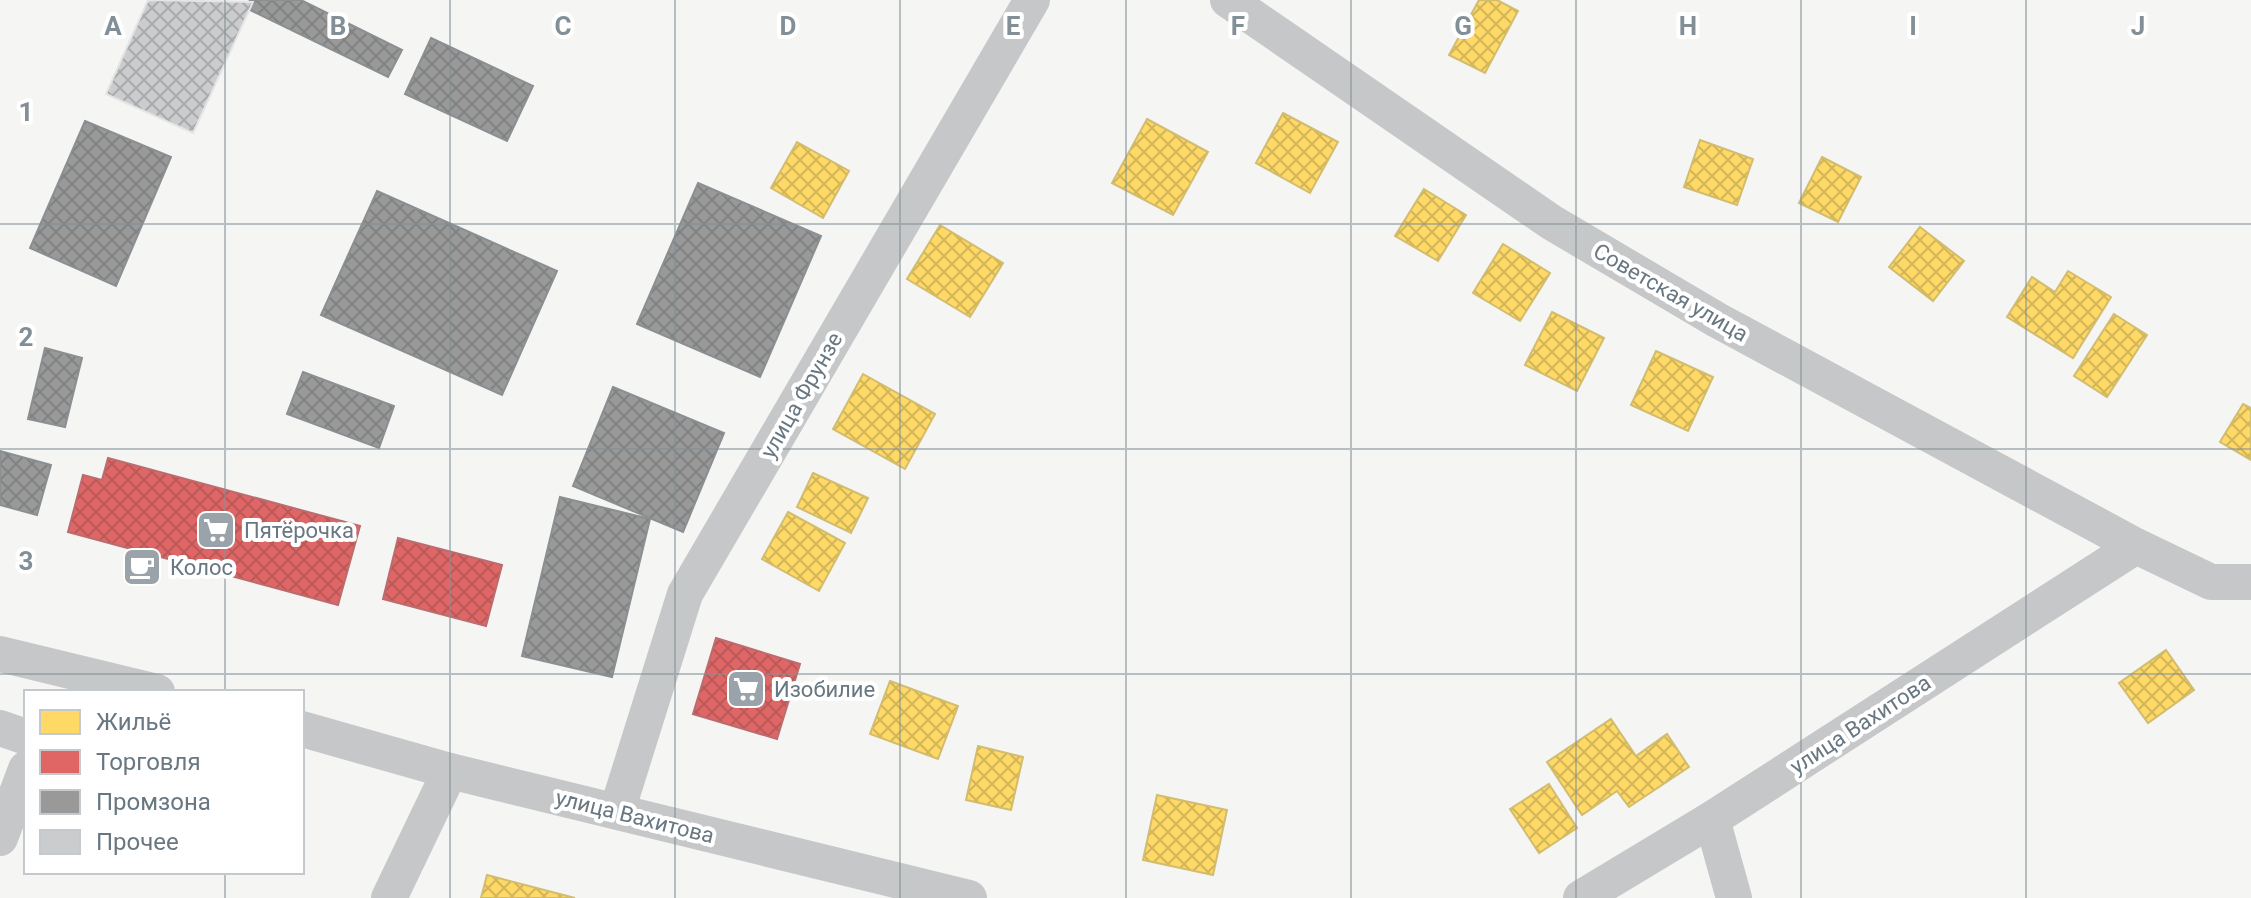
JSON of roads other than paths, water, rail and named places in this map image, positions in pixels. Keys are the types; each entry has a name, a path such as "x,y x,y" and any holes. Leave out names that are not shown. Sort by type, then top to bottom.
{"street":[{"name":"улица Фрунзе","path":"617,811 685,594 1032,0"},
{"name":"Советская улица","path":"1228,0 1551,222 1717,320 2136,546 2211,582"},
{"name":"улица Вахитова","path":"1581,898 1712,819 2136,546"},
{"path":"2211,582 2251,582"},
{"path":"2211,582 2251,606"},
{"path":"0,654 149,690"},
{"path":"0,728 24,736"},
{"name":"улица Вахитова","path":"304,730 450,771 969,898"},
{"path":"389,898 450,771"},
{"path":"0,838 24,774"},
{"path":"1712,819 1734,898"}],"place":[{"name":"Пятёрочка","path":"216,530"},
{"name":"Колос","path":"142,567"},
{"name":"Изобилие","path":"746,689"}]}
